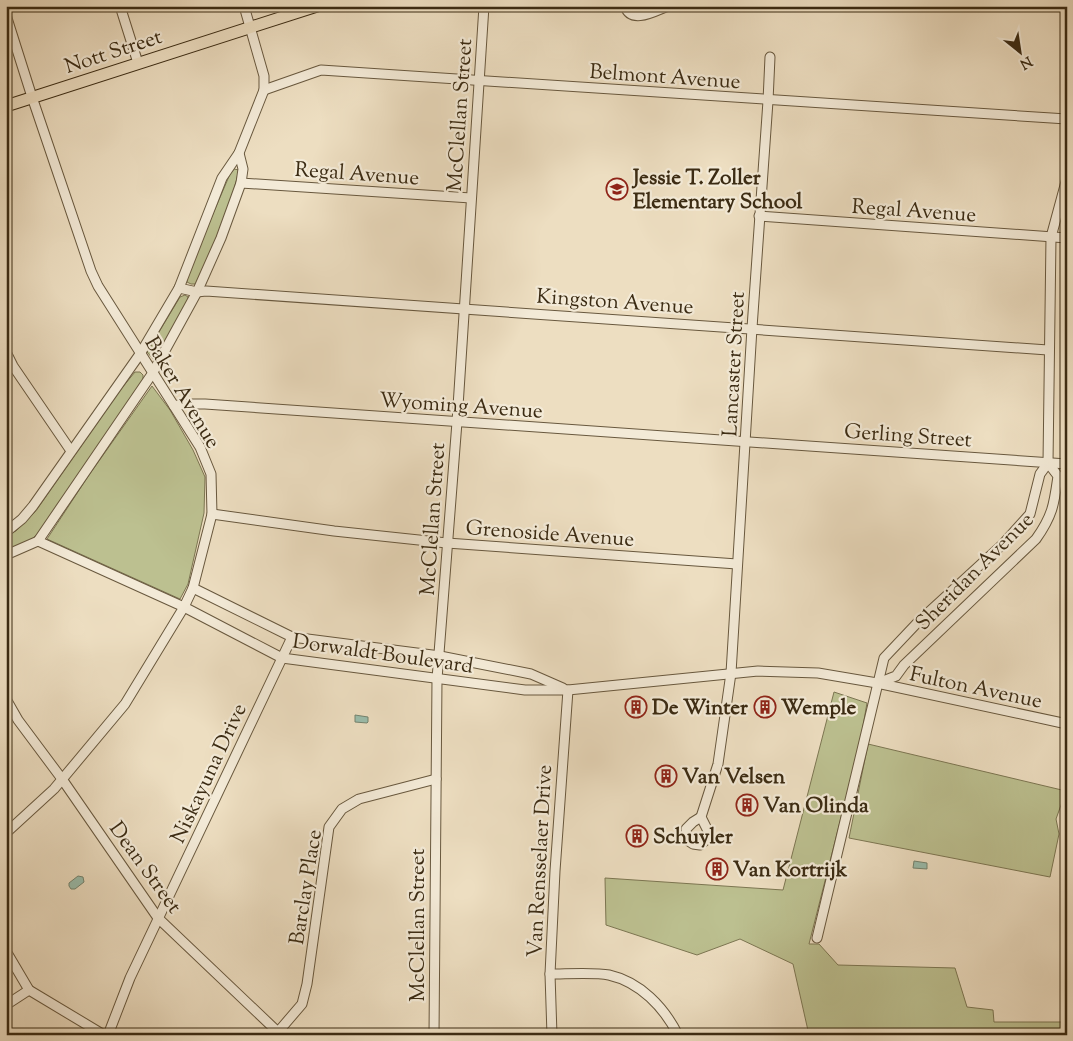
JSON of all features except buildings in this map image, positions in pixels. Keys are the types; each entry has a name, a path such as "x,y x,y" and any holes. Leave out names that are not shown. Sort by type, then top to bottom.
{"main road":[{"name":"Nott Street","path":"6,106 317,6"}],"street":[{"path":"120,6 138,62"},
{"path":"6,532 22,519 33,506 140,354 179,288 222,178 239,153 264,90 264,76 244,6"},
{"name":"McClellan Street","path":"434,1035 437,679 457,422 484,6"},
{"path":"625,6 627,12 632,16 668,6"},
{"name":"Baker Avenue","path":"6,15 91,272 152,374 200,448 211,474 212,514 193,588 184,607 125,704 54,789 6,833"},
{"name":"Lancaster Street","path":"701,817 718,764 731,673 770,57"},
{"name":"Belmont Avenue","path":"264,90 321,70 768,101 1067,119"},
{"path":"6,555 38,541 152,374 197,292 221,238 241,183 243,169 239,153"},
{"name":"Sheridan Avenue","path":"817,938 884,658 919,621 1003,544 1030,514 1040,474 1048,463 1051,237 1067,178"},
{"name":"Regal Avenue","path":"241,183 471,198"},
{"name":"Regal Avenue","path":"759,216 1067,238"},
{"name":"Kingston Avenue","path":"179,288 197,292 206,290 1048,350"},
{"path":"6,352 13,366 71,451"},
{"name":"Wyoming Avenue","path":"174,406 205,404 746,442"},
{"name":"Gerling Street","path":"746,442 1067,464"},
{"name":"Sheridan Avenue","path":"878,683 896,676 904,665 1036,539 1049,521 1055,500 1058,476 1048,463"},
{"name":"Grenoside Avenue","path":"212,514 334,531 447,543 737,564"},
{"name":"Dorwaldt Boulevard","path":"38,541 184,607 282,658 525,690 568,690 758,671 818,673 878,683"},
{"name":"Dorwaldt Boulevard","path":"193,588 292,637 440,656 531,674 568,690"},
{"name":"Niskayuna Drive","path":"108,1035 130,978 292,637"},
{"name":"Fulton Avenue","path":"878,683 1067,724"},
{"name":"Van Rensselaer Drive","path":"552,1035 550,974 555,871 568,690"},
{"name":"Dean Street","path":"6,699 18,720 62,779 158,918 279,1034"},
{"name":"Barclay Place","path":"279,1034 302,1004 307,984 329,827 342,809 359,799 436,779"},
{"path":"6,951 29,990 104,1035"},
{"path":"550,974 608,974 632,984 656,1002 678,1035"},
{"path":"6,1005 29,990"}],"shaded area":[{"path":"234,169 239,170 232,197 201,277 196,284 191,284 187,282 186,277 230,174"},
{"path":"185,295 188,297 188,302 157,358 153,359 147,352 180,297"},
{"path":"135,372 140,372 143,375 143,381 38,533 29,542 6,550 6,535 16,531 35,512 121,389"},
{"path":"152,386 170,410 193,450 205,477 204,513 188,584 180,599 47,539 89,475"},
{"path":"834,692 867,703 860,743 809,944 819,944 838,965 955,968 967,1007 993,1010 994,1022 1065,1022 1063,1035 809,1035 793,964 740,939 697,955 606,925 605,878 783,890"},
{"path":"355,715 368,717 368,722 355,722"},
{"path":"868,744 1066,791 1056,819 1059,834 1050,877 849,838"},
{"path":"914,861 927,863 927,869 913,868"},
{"path":"78,876 83,877 84,882 75,889 71,889 69,883"}],"place":[{"name":"Jessie T. Zoller Elementary School","path":"617,189"},
{"name":"De Winter","path":"636,707"},
{"name":"Wemple","path":"765,707"},
{"name":"Van Velsen","path":"666,776"},
{"name":"Van Olinda","path":"747,805"},
{"name":"Schuyler","path":"637,836"},
{"name":"Van Kortrijk","path":"717,869"}]}
